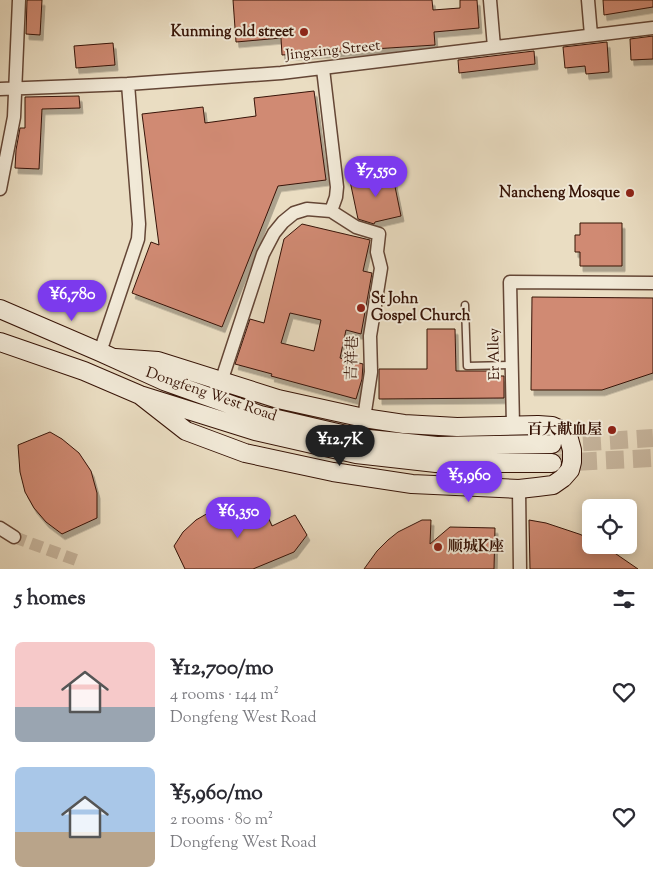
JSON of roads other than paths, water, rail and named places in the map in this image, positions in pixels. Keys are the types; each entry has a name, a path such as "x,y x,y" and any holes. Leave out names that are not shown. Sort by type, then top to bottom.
{"main road":[{"name":"Dongfeng West Road","path":"0,309 164,382 260,415 359,438 437,446 552,444"},
{"name":"Dongfeng West Road","path":"2,347 84,371 140,395 255,431 356,454 436,463 552,463"},
{"path":"107,355 158,361 278,399 364,418 413,425 457,427 552,426 561,430 569,439 572,450 570,470 553,485 519,489 412,484 333,472 246,452 186,431 140,395"}],"street":[{"path":"0,188 14,121 19,0"},
{"path":"490,0 494,47"},
{"path":"588,0 591,35"},
{"name":"Jingxing Street","path":"0,89 128,84 323,69 653,28"},
{"path":"221,382 263,254 274,233 294,213 308,209 331,211 336,197 337,187 323,69"},
{"path":"107,355 138,239 139,224 128,84"},
{"name":"吉祥巷","path":"331,211 356,227 379,234 377,252 381,268 370,336 371,372 364,418"},
{"name":"Er Alley","path":"513,426 510,282 653,284"},
{"path":"519,489 520,569"},
{"path":"0,528 14,537"}],"lane":[{"path":"465,305 467,366 511,365"}],"tunnel":[{"path":"556,444 653,438"},
{"path":"552,463 653,458"},
{"path":"14,537 76,560"}],"place":[{"name":"Kunming old street","path":"304,32"},
{"name":"Nancheng Mosque","path":"630,193"},
{"name":"St John Gospel Church","path":"361,308"},
{"name":"百大献血屋","path":"612,430"},
{"name":"顺城K座","path":"438,547"}]}
